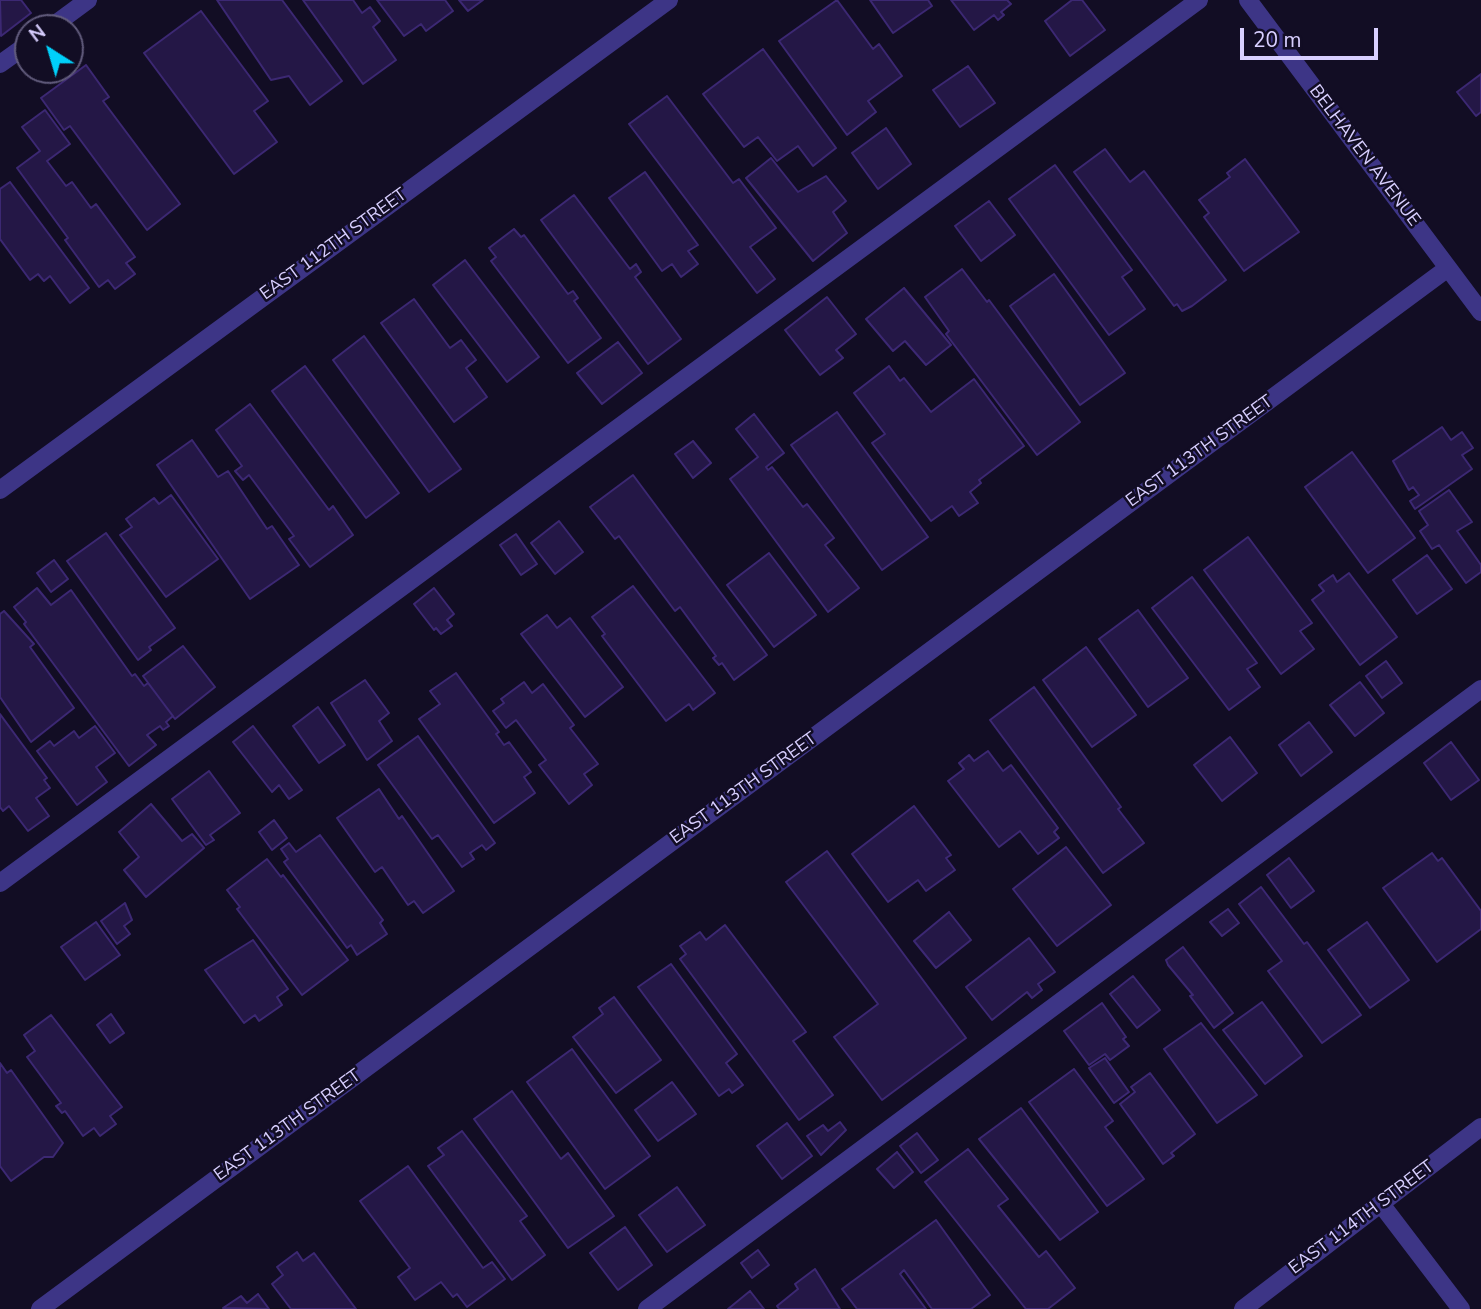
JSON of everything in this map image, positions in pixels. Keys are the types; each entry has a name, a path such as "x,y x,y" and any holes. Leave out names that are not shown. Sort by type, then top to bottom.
{"street":[{"path":"69,14 88,0"},
{"name":"EAST 112TH STREET","path":"0,490 669,0"},
{"path":"0,883 1199,0"},
{"name":"BELHAVEN AVENUE","path":"1248,0 1481,312"},
{"name":"EAST 113TH STREET","path":"40,1309 1448,268"},
{"path":"647,1309 1481,689"},
{"name":"EAST 114TH STREET","path":"1242,1309 1481,1127"},
{"path":"1381,1204 1461,1309"}],"building":[{"path":"0,0 21,0 31,13 14,14 14,26 1,36"},
{"path":"217,0 282,0 342,81 310,105 289,76 271,80"},
{"path":"303,0 353,0 362,13 370,7 380,21 373,27 396,60 363,84"},
{"path":"377,0 445,0 453,11 426,31 421,24 404,36"},
{"path":"459,0 483,0 468,11"},
{"path":"837,0 873,49 879,44 902,76 868,101 876,112 847,135 779,41"},
{"path":"870,0 928,0 932,6 893,33"},
{"path":"951,0 1007,0 1011,4 1001,12 1004,15 998,20 994,15 974,30"},
{"path":"1072,0 1082,0 1105,30 1070,56 1045,21"},
{"path":"201,11 268,101 254,111 277,142 234,174 144,53"},
{"path":"763,49 836,148 813,166 798,146 777,161 758,137 744,147 703,94"},
{"path":"86,65 109,97 103,101 180,204 147,230 70,126 64,130 41,98 60,84 84,84"},
{"path":"968,66 995,103 960,127 933,90"},
{"path":"1481,74 1481,112 1476,116 1457,92"},
{"path":"667,96 733,183 739,179 776,228 750,247 775,279 757,293 629,124"},
{"path":"45,110 70,144 47,161 66,186 72,182 91,208 96,204 135,257 126,263 135,274 115,289 108,280 99,287 65,240 68,238 17,168 40,151 22,127"},
{"path":"886,128 911,164 878,189 852,153"},
{"path":"1105,149 1130,182 1144,171 1226,280 1192,306 1182,311 1177,304 1174,306 1074,172"},
{"path":"771,158 798,192 826,176 846,201 833,212 847,233 813,261 746,178"},
{"path":"1245,159 1299,232 1244,271 1204,217 1209,213 1199,200 1230,177 1227,173"},
{"path":"1055,165 1132,270 1122,277 1145,309 1109,335 1009,199"},
{"path":"645,172 698,245 688,251 698,264 681,277 672,264 662,271 609,198"},
{"path":"10,182 89,288 70,303 50,276 44,281 38,274 30,280 0,239 0,189"},
{"path":"574,195 630,269 636,264 641,272 635,277 681,339 648,364 541,220"},
{"path":"989,201 1015,235 981,261 955,226"},
{"path":"514,229 521,237 524,235 568,294 573,291 578,298 574,301 601,338 568,363 491,261 496,257 489,248"},
{"path":"465,260 539,357 507,382 433,285"},
{"path":"962,269 987,302 989,300 1080,422 1037,455 946,334 949,331 925,297"},
{"path":"1054,274 1125,373 1080,405 1010,306"},
{"path":"904,288 951,345 926,365 905,341 893,351 866,319"},
{"path":"827,297 856,334 836,350 843,358 820,375 785,330"},
{"path":"414,299 450,348 461,340 476,360 466,368 487,397 454,422 381,323"},
{"path":"364,336 461,469 429,492 333,360"},
{"path":"618,342 642,373 602,404 577,373"},
{"path":"305,366 399,493 366,518 272,391"},
{"path":"889,366 900,381 904,378 931,412 974,379 1024,446 979,480 981,483 970,492 978,503 959,516 952,506 931,521 872,443 885,434 854,393"},
{"path":"250,404 329,510 333,506 353,535 310,567 289,539 294,536 249,475 243,480 235,471 242,466 216,430"},
{"path":"837,412 928,537 882,570 791,445"},
{"path":"754,414 784,453 766,467 768,470 772,467 803,507 807,504 834,538 825,545 859,588 828,612 730,479 758,457 736,429"},
{"path":"1442,427 1451,440 1462,432 1473,448 1462,455 1472,469 1415,509 1410,501 1419,495 1413,487 1409,490 1393,461"},
{"path":"192,440 218,477 228,471 267,529 272,526 299,565 250,599 157,465"},
{"path":"693,441 711,463 693,478 675,454"},
{"path":"1352,452 1415,538 1368,573 1305,487"},
{"path":"633,475 767,655 734,680 722,663 719,665 713,658 716,656 680,607 675,611 619,536 615,539 590,507"},
{"path":"1449,490 1472,522 1457,531 1481,565 1481,572 1466,583 1439,545 1432,549 1420,531 1428,525 1419,511"},
{"path":"171,495 218,559 166,597 120,535 132,527 126,519 154,498 159,504"},
{"path":"559,521 583,552 555,574 531,543"},
{"path":"106,533 175,628 149,647 151,650 138,660 67,561"},
{"path":"516,534 537,564 521,575 500,545"},
{"path":"1248,537 1312,623 1300,631 1314,649 1281,674 1204,570"},
{"path":"769,553 816,615 774,647 727,585"},
{"path":"1427,555 1452,589 1417,614 1393,580"},
{"path":"54,560 68,579 51,592 37,573"},
{"path":"1349,573 1397,637 1360,665 1312,600 1324,591 1319,585 1333,575 1337,582"},
{"path":"1192,577 1257,663 1247,669 1260,687 1229,710 1152,608"},
{"path":"633,586 715,693 693,710 689,704 666,721 602,636 605,634 592,617"},
{"path":"37,588 51,605 71,590 132,676 135,674 144,686 148,683 173,716 166,722 169,726 163,730 160,726 147,735 156,745 129,766 14,607"},
{"path":"434,588 454,614 447,620 452,626 441,634 436,628 434,630 414,604"},
{"path":"1138,610 1188,678 1148,707 1099,639"},
{"path":"4,611 34,644 30,647 74,708 31,742 0,697 0,614"},
{"path":"547,615 557,628 570,618 623,687 585,717 521,634"},
{"path":"183,646 215,687 175,719 143,676"},
{"path":"1086,647 1136,715 1092,747 1043,680"},
{"path":"1386,661 1402,683 1382,698 1366,676"},
{"path":"456,673 499,732 496,734 504,745 509,742 531,772 524,777 535,793 494,823 419,719 440,704 430,691"},
{"path":"365,680 389,713 379,721 392,741 367,760 331,703"},
{"path":"524,682 532,693 543,684 574,725 570,728 598,764 584,774 592,785 569,804 539,765 546,760 516,720 506,728 493,711 504,703 501,699"},
{"path":"1360,682 1384,713 1355,736 1330,705"},
{"path":"1034,687 1144,843 1103,873 990,720"},
{"path":"318,707 345,745 319,763 293,726"},
{"path":"0,714 47,778 44,780 50,788 36,798 49,816 28,831 9,806 3,811 0,807"},
{"path":"1309,722 1332,752 1301,776 1279,745"},
{"path":"95,726 115,753 96,767 107,782 77,805 37,751 50,741 54,746 74,731 79,738"},
{"path":"253,726 302,790 289,799 279,785 272,792 233,742"},
{"path":"418,736 495,843 486,850 482,845 470,853 474,859 462,867 438,835 432,839 378,765"},
{"path":"1230,737 1257,773 1222,801 1194,765"},
{"path":"1451,742 1479,780 1451,800 1424,763"},
{"path":"988,751 1003,771 1011,765 1058,828 1054,832 1059,838 1038,854 1020,831 999,847 948,781 964,769 959,763 969,755 974,761"},
{"path":"209,771 240,813 210,835 214,840 206,845 172,799"},
{"path":"379,789 399,819 402,816 454,891 423,913 414,901 408,905 382,867 375,872 337,818"},
{"path":"151,804 182,841 192,834 204,848 146,897 124,870 139,857 119,832"},
{"path":"914,806 951,855 946,858 955,870 926,891 918,880 888,902 852,854"},
{"path":"274,820 287,838 272,850 259,832"},
{"path":"320,835 383,920 380,923 387,934 357,955 351,945 347,948 284,862 288,859 281,849 289,843 296,852"},
{"path":"1066,847 1111,905 1057,946 1013,889"},
{"path":"827,851 966,1038 882,1100 834,1037 878,1004 786,882"},
{"path":"1432,853 1438,861 1442,858 1481,911 1481,929 1437,962 1383,888"},
{"path":"1289,858 1314,891 1291,908 1267,875"},
{"path":"267,859 281,877 283,875 348,960 302,995 237,909 240,907 227,890"},
{"path":"1261,887 1304,944 1307,942 1361,1015 1322,1043 1268,971 1282,961 1239,904"},
{"path":"125,903 132,920 124,926 130,934 117,944 101,921"},
{"path":"1228,909 1239,923 1222,936 1210,922"},
{"path":"949,912 971,940 936,968 914,941"},
{"path":"96,922 120,955 85,980 61,947"},
{"path":"1367,922 1409,980 1370,1008 1328,950"},
{"path":"725,925 806,1032 793,1041 833,1095 799,1120 680,959 686,954 680,946 700,932 706,940"},
{"path":"1029,938 1055,972 1038,984 1042,990 1032,998 1027,992 992,1020 966,987"},
{"path":"253,940 288,989 277,997 282,1005 259,1021 255,1015 244,1023 205,970"},
{"path":"1183,947 1233,1013 1214,1028 1166,960"},
{"path":"671,964 737,1054 726,1063 743,1085 732,1093 729,1089 719,1096 638,987"},
{"path":"1133,976 1160,1010 1137,1028 1110,994"},
{"path":"614,997 661,1060 616,1093 573,1037 603,1014 599,1008"},
{"path":"1262,1002 1302,1056 1265,1084 1223,1030"},
{"path":"1102,1003 1126,1037 1123,1039 1129,1046 1110,1060 1105,1054 1089,1065 1064,1031"},
{"path":"111,1014 124,1033 110,1043 97,1025"},
{"path":"51,1015 122,1107 110,1116 116,1124 100,1136 94,1128 83,1136 65,1111 62,1113 56,1106 61,1103 27,1057 35,1051 24,1035"},
{"path":"1201,1023 1257,1095 1217,1123 1164,1049"},
{"path":"572,1049 650,1156 605,1189 527,1082"},
{"path":"1105,1058 1129,1092 1114,1103 1089,1068"},
{"path":"0,1063 7,1073 11,1070 63,1143 53,1157 44,1157 11,1181 0,1166"},
{"path":"1074,1069 1113,1121 1105,1127 1144,1179 1107,1206 1029,1102"},
{"path":"1150,1073 1195,1134 1171,1153 1174,1156 1163,1164 1120,1104 1135,1092 1131,1087"},
{"path":"672,1082 696,1114 658,1141 635,1110"},
{"path":"512,1091 561,1159 568,1153 614,1216 568,1248 474,1119"},
{"path":"1021,1108 1098,1212 1060,1240 979,1139"},
{"path":"840,1122 846,1130 821,1155 807,1136 823,1125 828,1131"},
{"path":"787,1123 812,1156 782,1179 757,1146"},
{"path":"462,1131 527,1216 520,1221 545,1255 512,1280 428,1166 444,1155 438,1148"},
{"path":"917,1133 938,1160 921,1173 900,1146"},
{"path":"968,1149 1008,1199 998,1206 1039,1257 1046,1251 1075,1288 1048,1309 1026,1309 925,1182"},
{"path":"897,1152 913,1172 894,1188 877,1169"},
{"path":"408,1166 483,1268 492,1262 505,1279 467,1307 457,1294 453,1297 441,1282 415,1300 398,1277 410,1268 360,1201"},
{"path":"677,1187 705,1225 667,1252 639,1215"},
{"path":"936,1220 990,1295 971,1309 932,1309 904,1270 900,1274 926,1309 857,1309 842,1289"},
{"path":"625,1227 652,1265 618,1290 590,1253"},
{"path":"758,1250 769,1265 752,1278 741,1263"},
{"path":"297,1252 303,1261 314,1253 356,1309 291,1309 272,1284 283,1275 277,1267"},
{"path":"815,1269 840,1309 779,1309 777,1306 798,1289 795,1284"},
{"path":"750,1291 764,1309 728,1309"},
{"path":"258,1294 269,1309 223,1308 241,1296 247,1303"}]}
